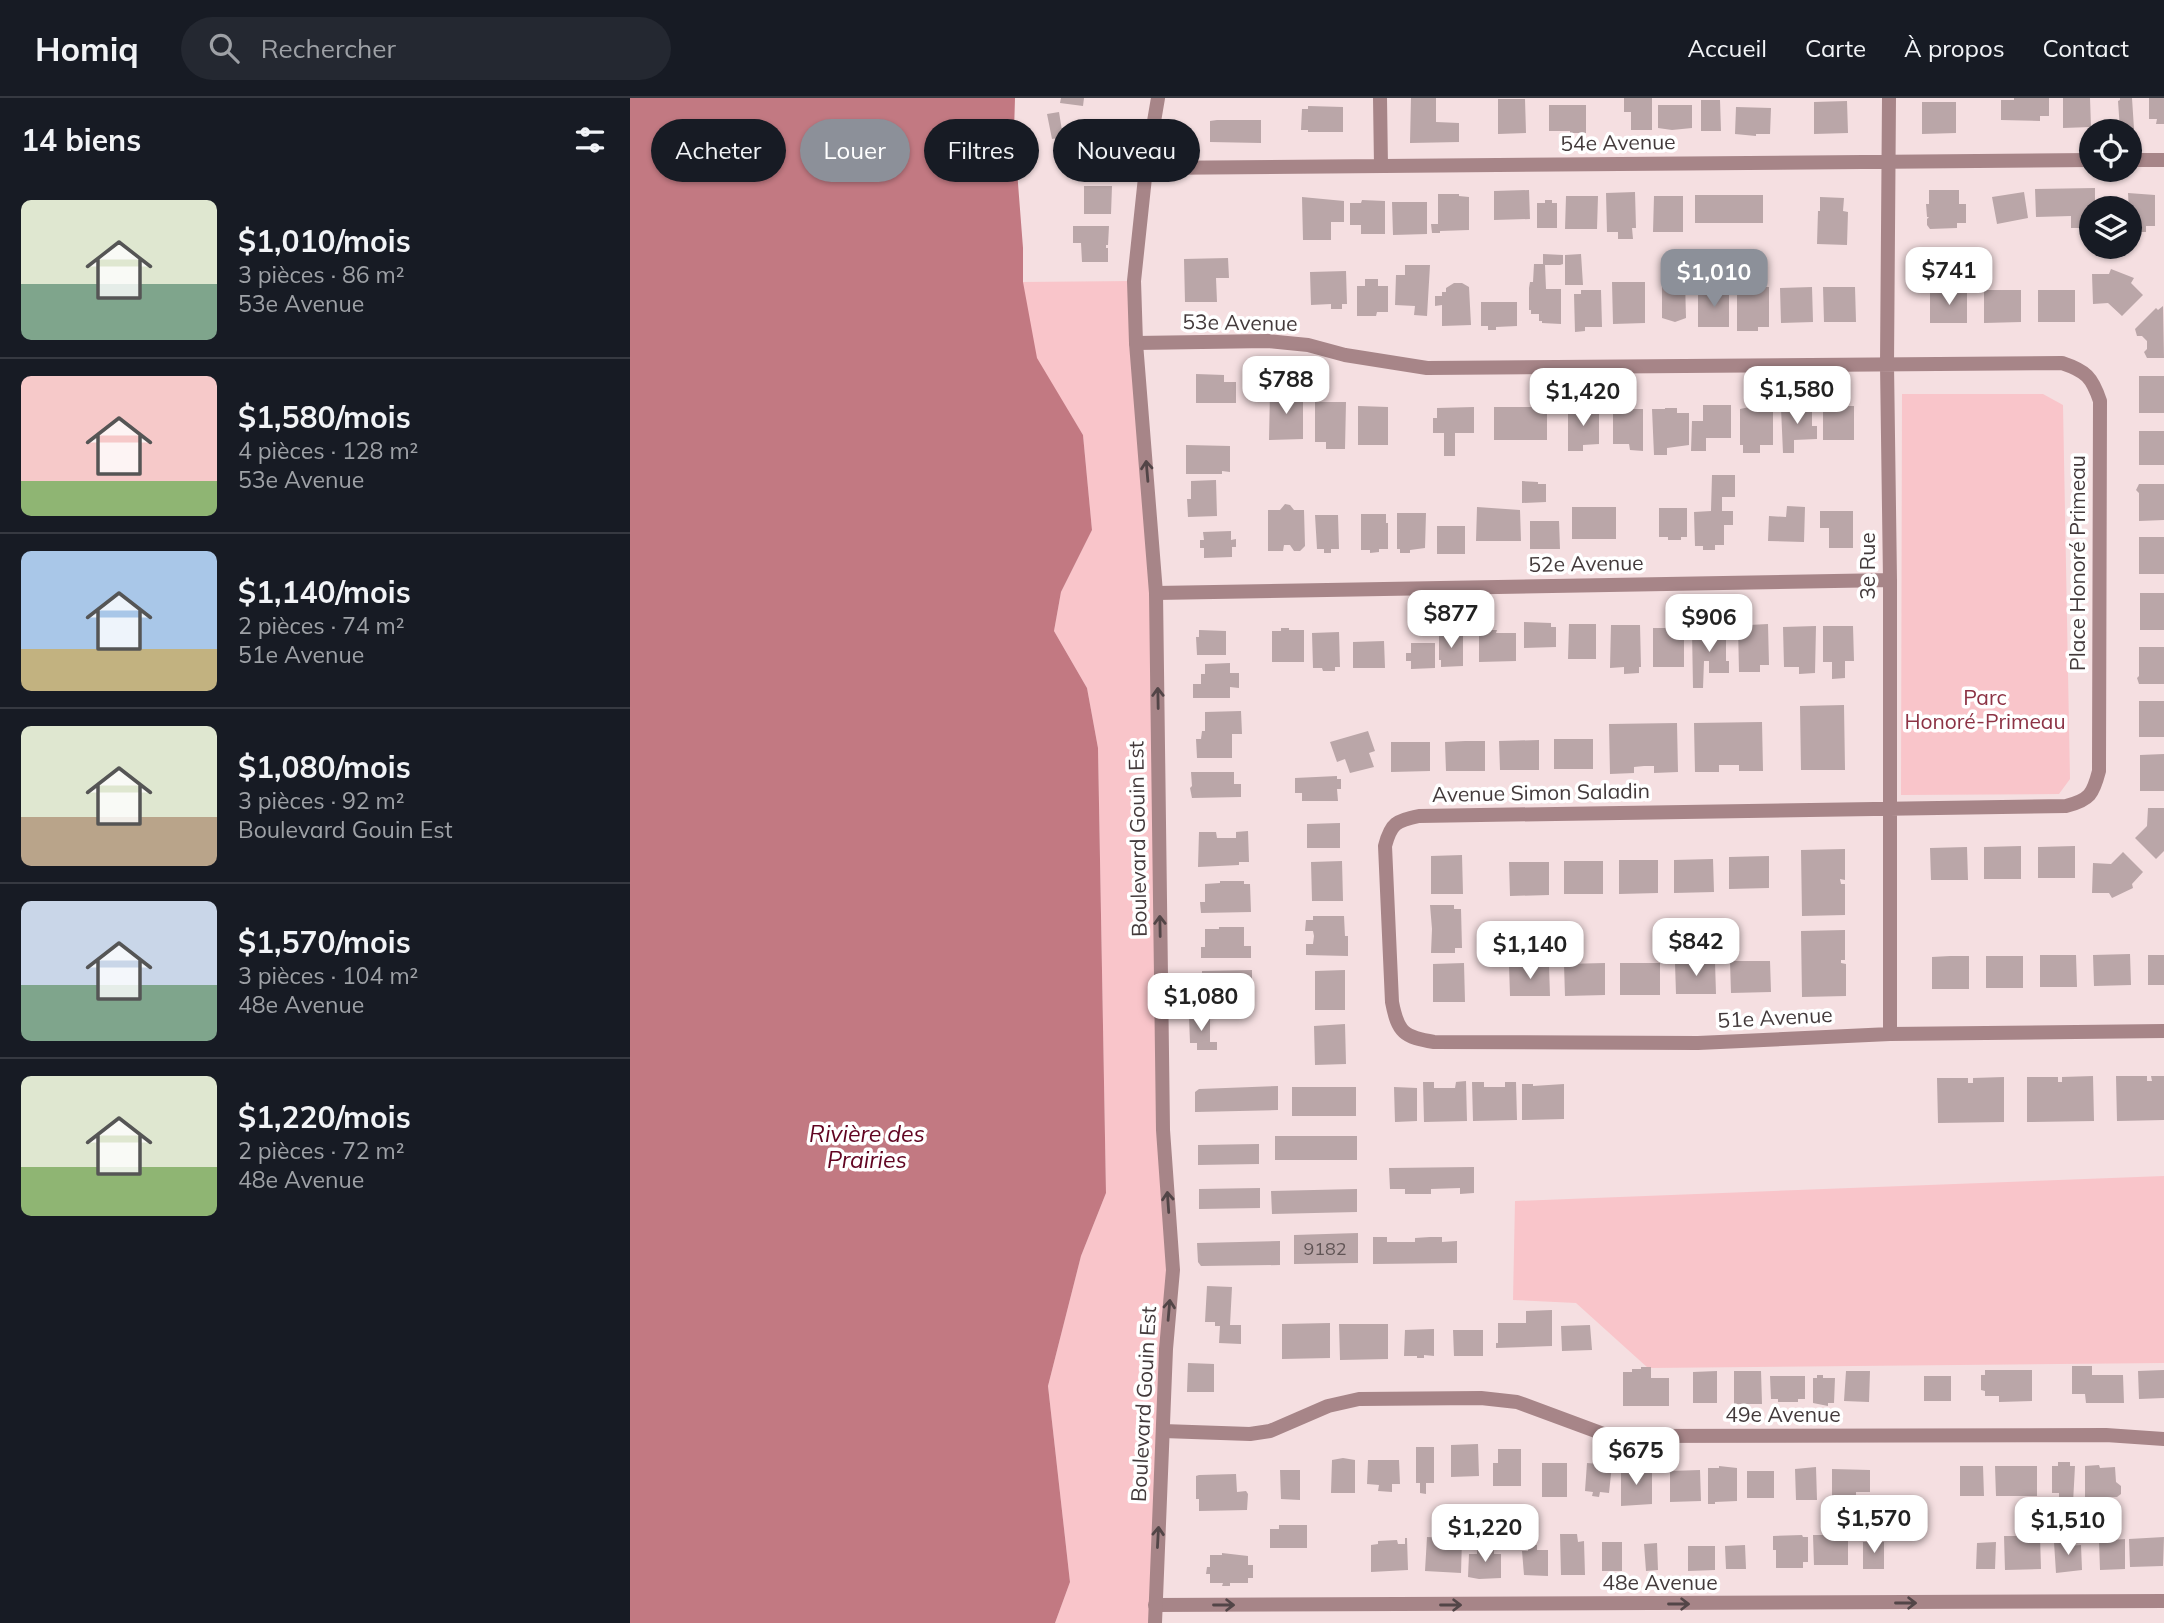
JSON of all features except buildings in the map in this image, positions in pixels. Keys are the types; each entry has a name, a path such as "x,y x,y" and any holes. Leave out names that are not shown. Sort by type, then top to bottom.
{"street":[{"name":"Boulevard Gouin Est","path":"1154,119 1158,98"},
{"path":"1380,98 1381,166"},
{"name":"3e Rue","path":"1889,98 1887,365 1890,1034"},
{"name":"54e Avenue","path":"1200,168 2079,160"},
{"path":"2142,160 2164,160"},
{"name":"Boulevard Gouin Est","path":"1145,182 1134,281 1136,343 1156,593 1163,1130 1172,1270 1166,1349 1155,1623"},
{"name":"53e Avenue","path":"1136,343 1268,341 1308,345 1372,360 1427,368 1887,365"},
{"name":"Place Honoré Primeau","path":"1887,365 2062,363 2083,370 2095,385 2100,401 2099,771 2094,791 2082,802 2066,806 1889,810"},
{"name":"52e Avenue","path":"1156,593 1889,580"},
{"name":"Avenue Simon Saladin","path":"1396,1021 1392,1002 1385,846 1388,831 1401,819 1419,816 1889,810"},
{"name":"51e Avenue","path":"1396,1021 1402,1032 1412,1038 1434,1042 1698,1043 1890,1034 2164,1031"},
{"name":"49e Avenue","path":"1163,1431 1250,1434 1270,1431 1328,1406 1359,1399 1481,1398 1517,1402 1609,1436 2106,1435 2164,1439"},
{"name":"48e Avenue","path":"1155,1605 2164,1601"}],"green space":[{"path":"1134,281 1156,593 1173,1270 1155,1623 1055,1623 1070,1582 1048,1386 1081,1256 1106,1193 1098,748 1087,688 1054,631 1061,592 1092,530 1083,435 1036,358 1022,282"},
{"name":"Parc Honoré-Primeau","path":"1902,394 2043,394 2063,405 2070,779 2059,794 1901,795"},
{"path":"2164,1176 2164,1363 1648,1368 1576,1303 1513,1300 1515,1201"}],"water":[{"name":"Rivière des Prairies","path":"630,98 1015,98 1014,119 924,119 924,182 1018,182 1023,282 1037,358 1083,435 1092,530 1061,592 1054,631 1087,688 1098,748 1106,1193 1081,1256 1048,1386 1070,1582 1055,1623 630,1623"}]}
